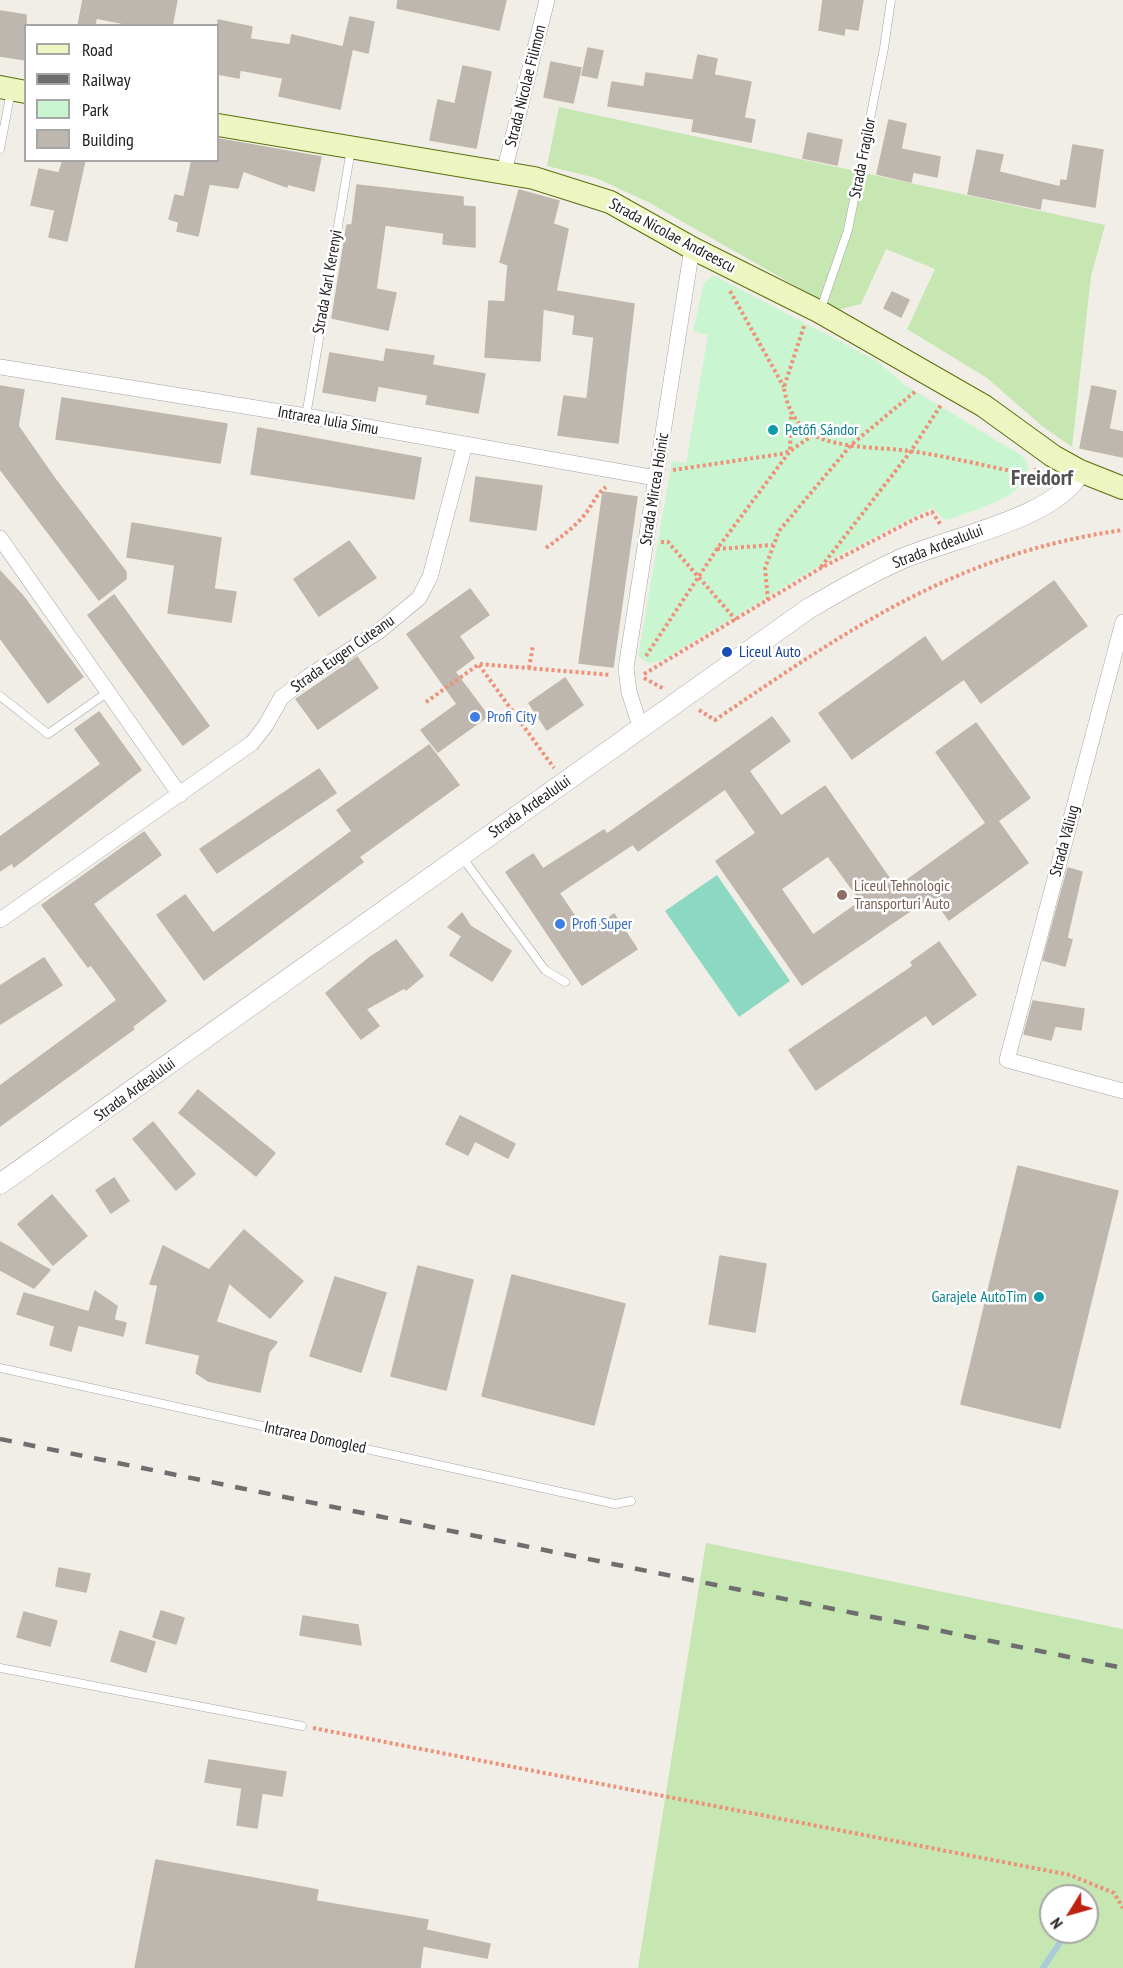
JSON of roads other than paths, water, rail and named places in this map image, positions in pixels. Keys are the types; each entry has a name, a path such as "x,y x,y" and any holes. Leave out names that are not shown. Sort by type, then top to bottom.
{"main road":[{"name":"Strada Nicolae Andreescu","path":"219,125 504,172 534,178 602,199 813,316 965,394 1053,456 1080,471 1123,488"}],"street":[{"name":"Strada Nicolae Filimon","path":"504,172 547,0"},
{"name":"Strada Mircea Hoinic","path":"641,729 632,679 626,668 692,248"},
{"name":"Intrarea Iulia Simu","path":"0,367 656,478"},
{"name":"Strada Eugen Cuteanu","path":"0,920 252,743 266,725 281,698 309,676 378,632 419,598 430,577 465,444"},
{"name":"Strada Ardealului","path":"0,1184 808,609 848,585 898,560 1018,518 1048,504 1076,481 1080,471"},
{"path":"0,538 180,795"},
{"name":"Strada Văliug","path":"1123,622 1007,1060 1123,1091"}],"lane":[{"name":"Strada Fragilor","path":"813,316 848,230 884,48 891,0"},
{"path":"0,149 12,89"},
{"name":"Strada Karl Kerenyi","path":"306,417 351,148"},
{"path":"0,696 48,735 108,692"},
{"path":"462,856 545,970 565,982"},
{"name":"Intrarea Domogled","path":"0,1368 615,1504 631,1501"},
{"path":"0,1668 302,1726"}],"waterway":[{"path":"1043,1968 1059,1944"}],"railway":[{"path":"0,1439 1123,1668"}],"place":[{"name":"Petőfi Sándor","path":"773,430"},
{"name":"Liceul Auto","path":"727,652"},
{"name":"Profi City","path":"475,717"},
{"name":"Liceul Tehnologic Transporturi Auto","path":"842,895"},
{"name":"Profi Super","path":"560,924"},
{"name":"Garajele AutoTim","path":"1039,1297"}],"district":[{"name":"Freidorf","path":"1042,479"}]}
